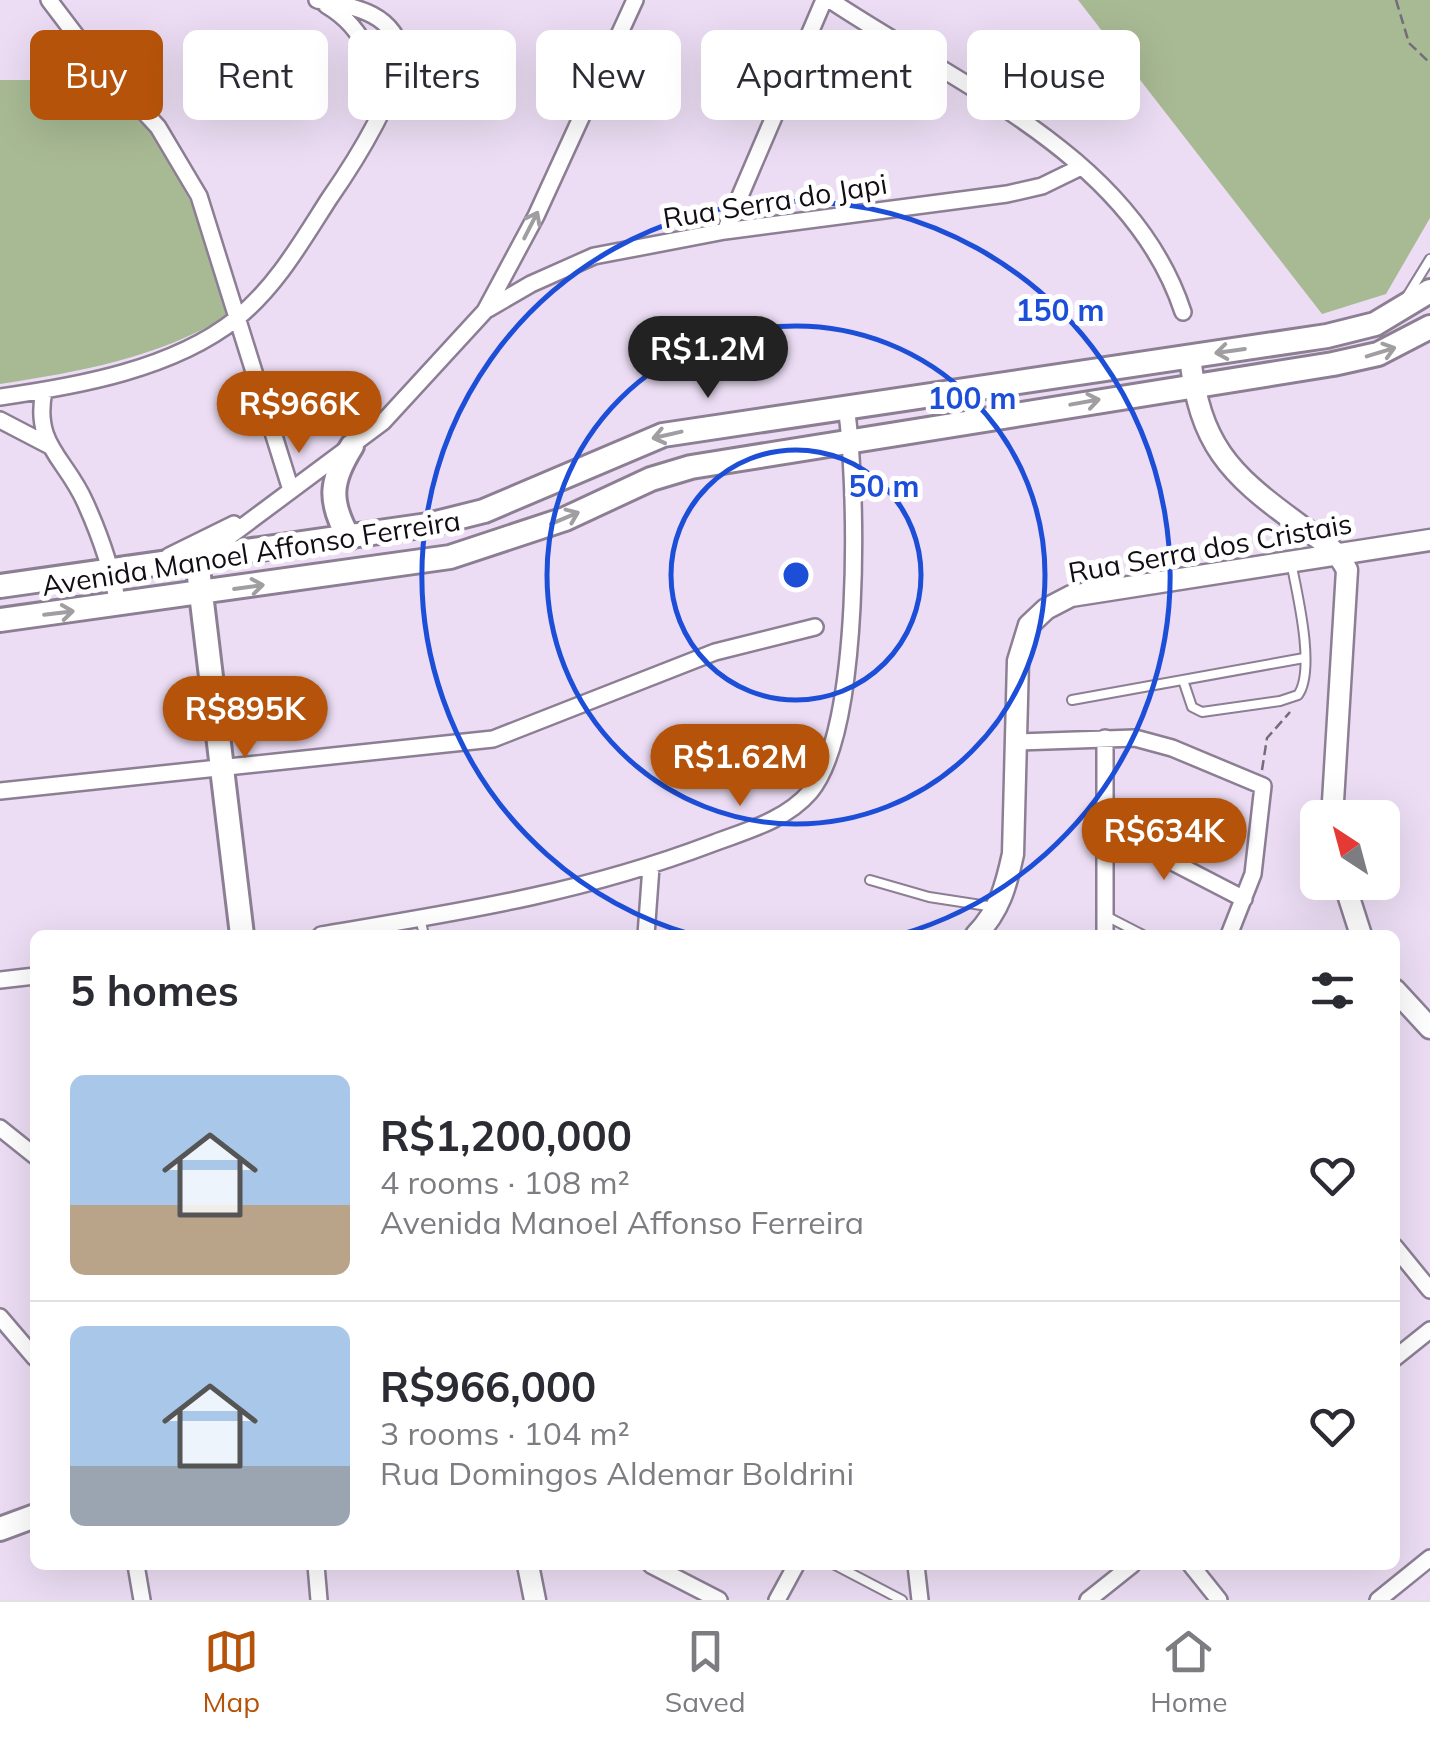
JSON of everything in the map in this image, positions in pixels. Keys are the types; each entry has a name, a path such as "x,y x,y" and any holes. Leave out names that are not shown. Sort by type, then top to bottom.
{"main road":[{"name":"Avenida Manoel Affonso Ferreira","path":"0,586 349,538 484,511 663,435 1327,336 1375,324 1430,290"},
{"name":"Avenida Manoel Affonso Ferreira","path":"0,620 450,557 565,519 651,479 691,467 1327,364 1378,354 1430,327"},
{"path":"349,538 333,506 332,492 338,469 352,446"},
{"path":"198,560 219,767 241,930"},
{"path":"0,1529 30,1518"}],"street":[{"path":"49,0 87,50 135,98 180,160 213,236 292,490"},
{"path":"318,0 369,11 393,30"},
{"path":"318,0 345,16 358,30"},
{"path":"198,560 352,446 425,380 485,311 536,216 634,0"},
{"path":"725,231 827,0 1034,129 1081,167 1150,240 1171,277 1183,312"},
{"path":"0,397 44,391 171,354 236,319 276,279 350,169 376,120"},
{"name":"Rua Serra do Japi","path":"485,311 531,284 594,256 725,231 1007,194 1042,186 1081,167"},
{"path":"1190,356 1193,384 1208,438 1222,461 1245,485 1337,552 1349,579 1332,755 1332,800"},
{"path":"44,391 40,420 48,445 85,501 112,572 118,605"},
{"path":"350,930 568,892 770,822 810,792 824,771 835,741 851,624 851,442 846,406"},
{"path":"0,420 48,445"},
{"path":"143,567 273,504"},
{"name":"Rua Serra dos Cristais","path":"980,930 998,908 1013,854 1018,661 1029,625 1046,608 1071,596 1430,540"},
{"path":"0,792 493,739 716,652 814,627"},
{"path":"1105,738 1106,930"},
{"path":"1018,742 1135,738 1172,748 1263,786 1258,848 1231,930"},
{"path":"1105,827 1244,899"},
{"path":"646,930 652,866"},
{"path":"1350,900 1359,930"},
{"path":"0,980 30,977"},
{"path":"1400,995 1430,1028"},
{"path":"0,1128 30,1152"},
{"path":"1400,1253 1430,1290"},
{"path":"0,1317 30,1352"},
{"path":"1400,1354 1430,1330"},
{"path":"1378,1600 1430,1558"},
{"path":"137,1570 142,1600"},
{"path":"316,1570 318,1600"},
{"path":"529,1570 535,1600"},
{"path":"661,1570 720,1600"},
{"path":"777,1600 793,1570"},
{"path":"917,1570 920,1600"},
{"path":"1088,1600 1126,1570"},
{"path":"1195,1570 1220,1600"}],"lane":[{"path":"1398,311 1430,259"},
{"path":"1184,682 1192,707 1202,712 1280,702 1302,688 1304,658 1291,560"},
{"path":"1072,700 1304,658"},
{"path":"870,880 929,898 998,908"},
{"path":"1106,916 1133,930"},
{"path":"420,918 423,930"},
{"path":"844,1570 902,1600"}],"path":[{"path":"1396,0 1409,42 1430,63"},
{"path":"1263,786 1261,756 1267,738 1302,701"}],"green space":[{"path":"1078,0 1430,0 1430,218 1386,294 1322,314 1140,80 1140,30 1101,30"},
{"path":"0,80 30,80 30,120 143,120 193,206 227,316 145,353 0,384"}]}
